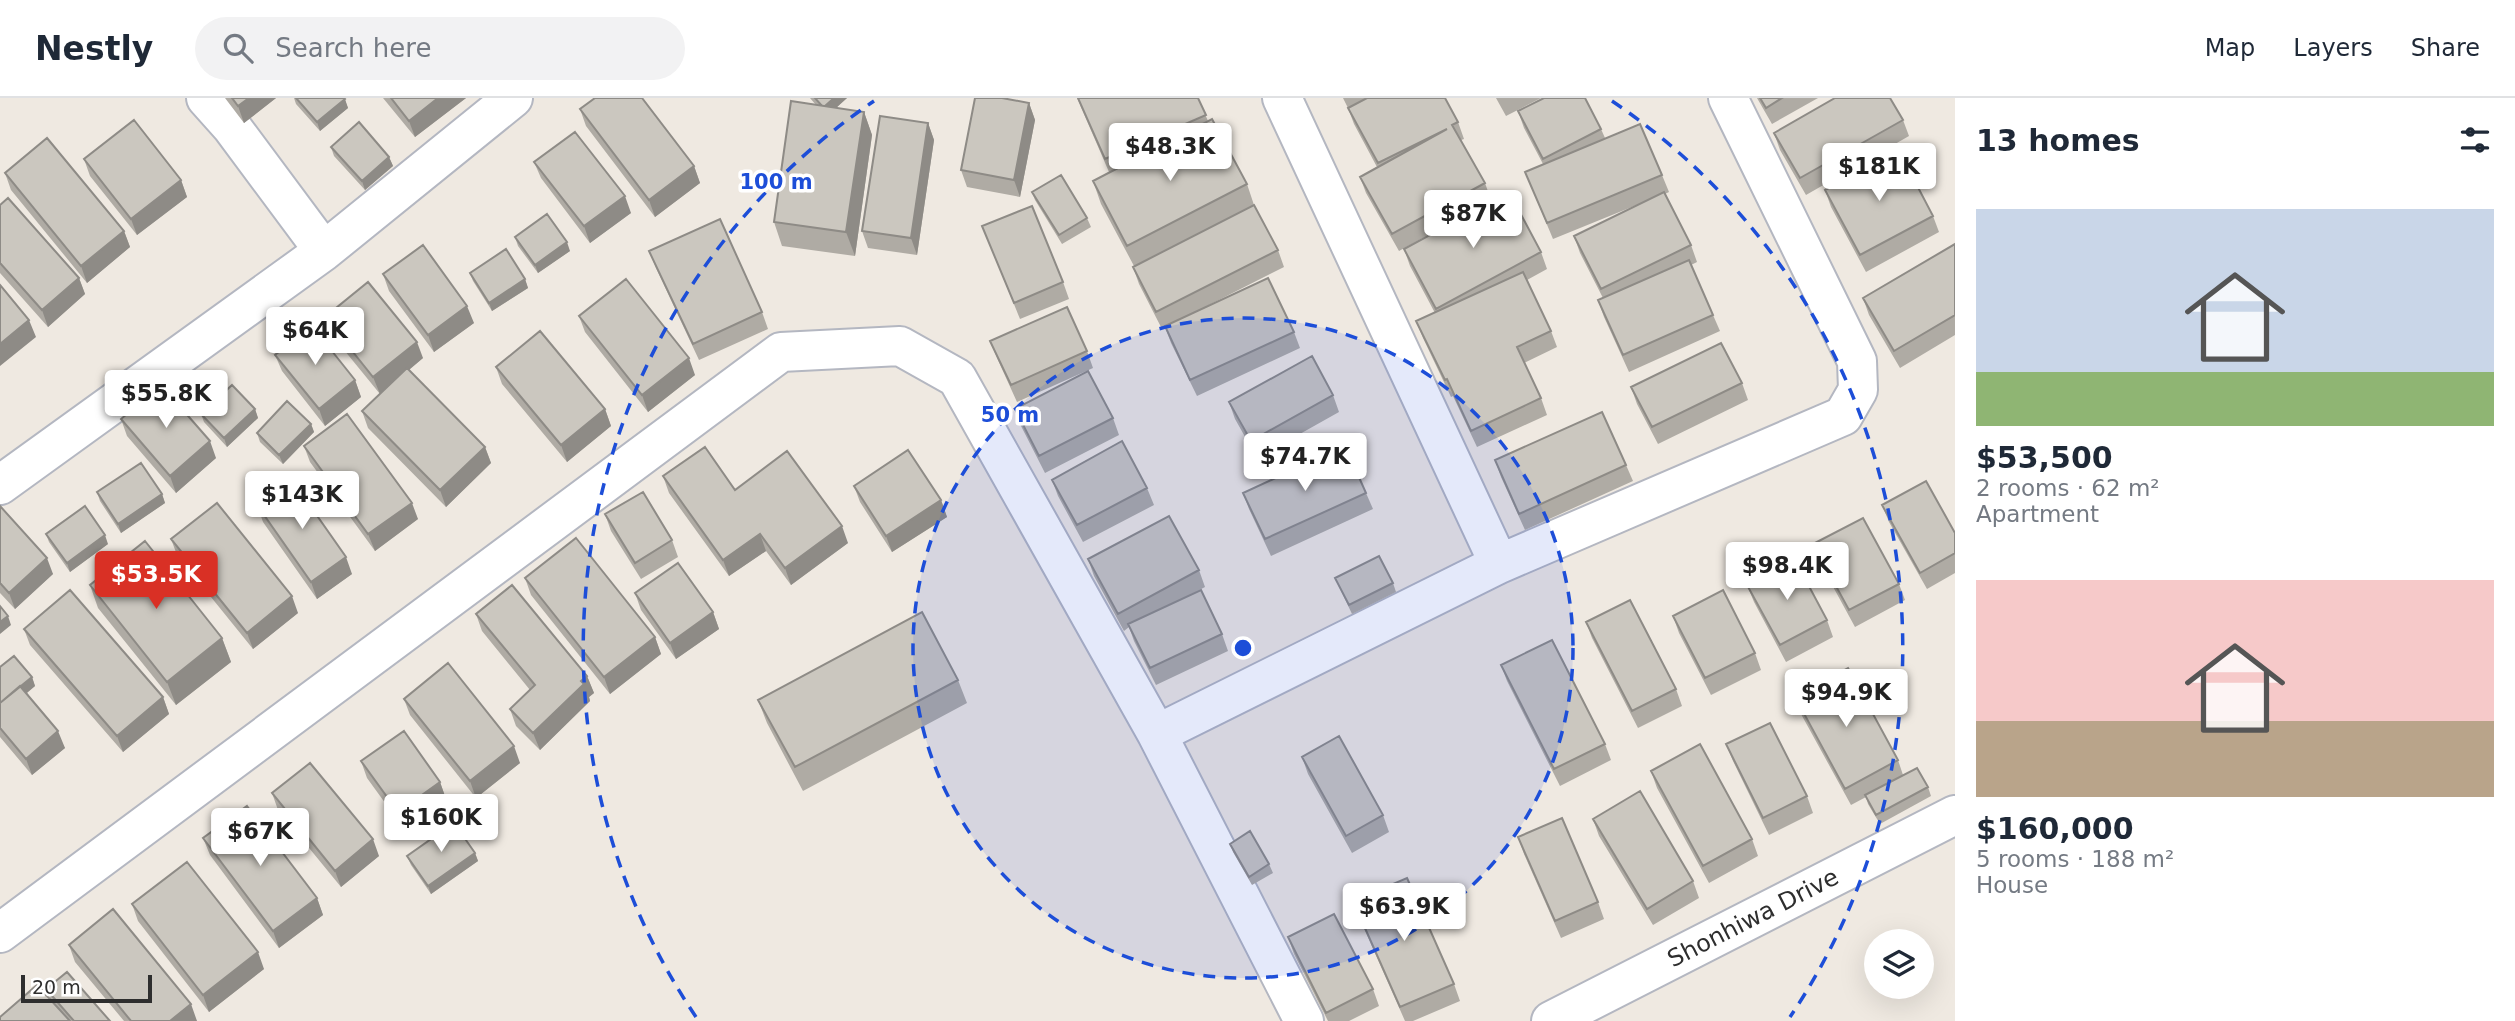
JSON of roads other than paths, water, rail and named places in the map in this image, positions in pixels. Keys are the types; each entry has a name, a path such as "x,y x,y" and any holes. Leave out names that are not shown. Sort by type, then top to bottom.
{"street":[{"path":"206,98 231,126 324,251"},
{"path":"0,485 324,251 513,98"},
{"path":"1282,98 1499,564"},
{"path":"1157,734 1499,564 1843,415 1858,390 1857,361 1728,98"},
{"path":"0,933 781,352 900,346 957,378 1157,734 1304,1021"},
{"name":"Shonhiwa Drive","path":"1551,1021 1955,815"}]}
